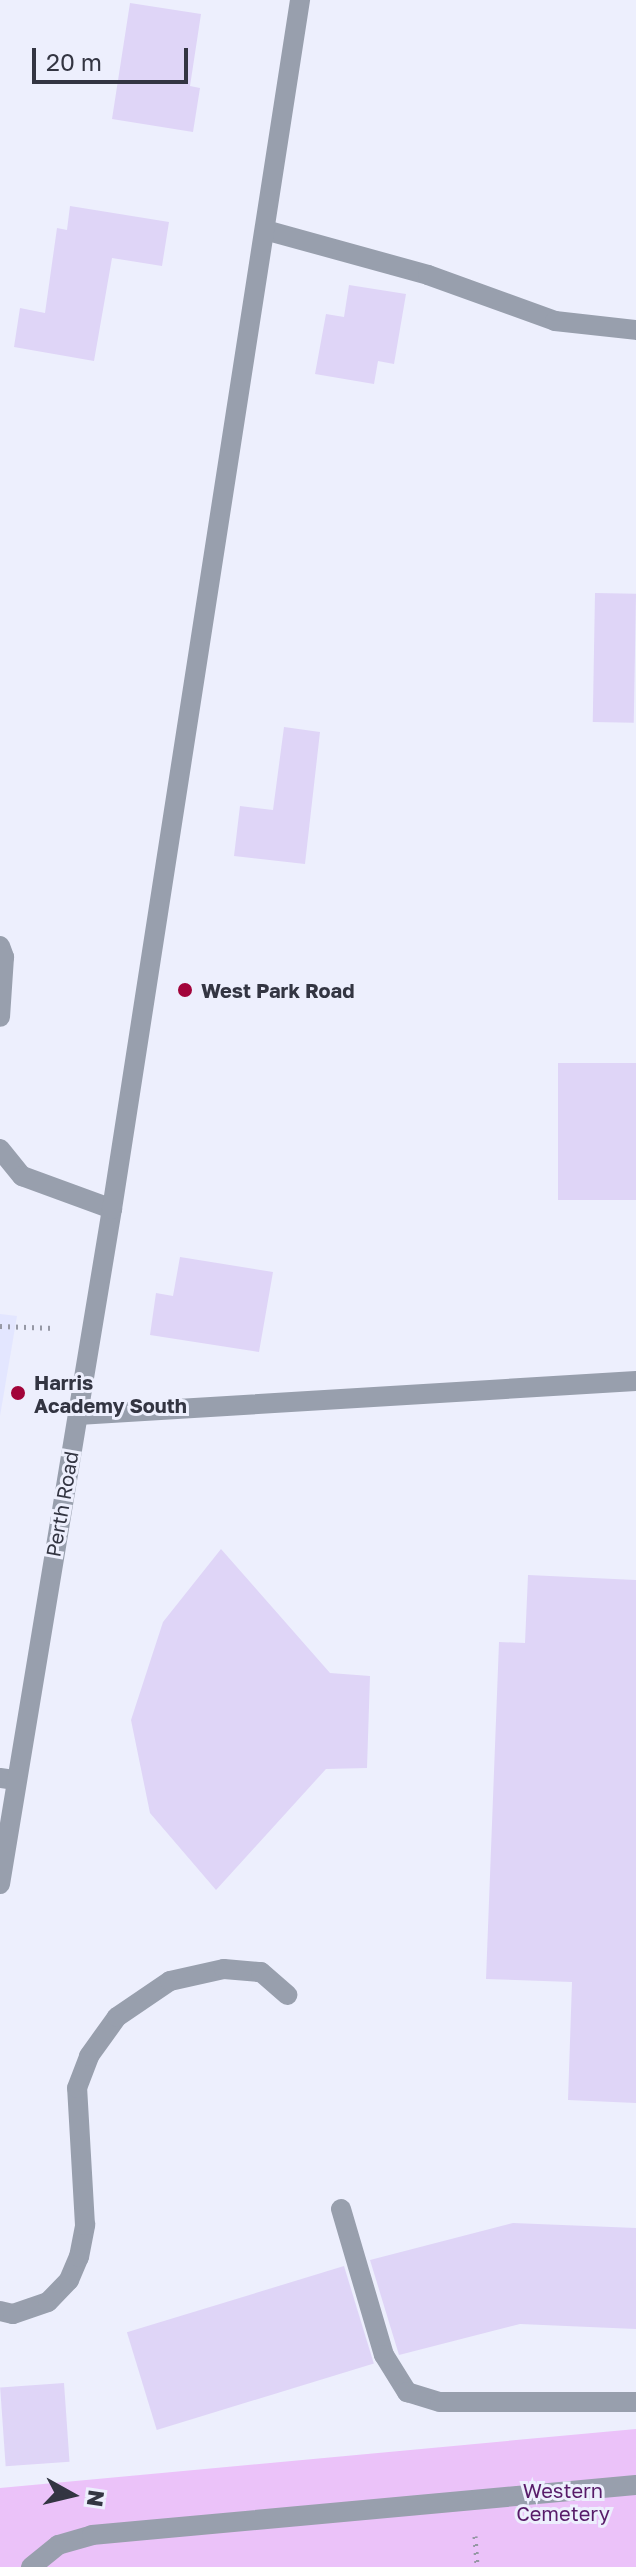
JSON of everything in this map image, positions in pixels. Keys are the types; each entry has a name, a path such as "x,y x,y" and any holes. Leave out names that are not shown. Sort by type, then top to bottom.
{"street":[{"name":"Perth Road","path":"0,1884 7,1779 78,1415 300,0"},
{"path":"265,230 428,275 555,321 636,330"},
{"path":"0,946 4,957 0,1017"},
{"path":"0,1149 22,1176 110,1219"},
{"path":"78,1415 636,1381"},
{"path":"0,2311 13,2314 48,2302 69,2280 79,2257 85,2225 77,2088 89,2056 117,2017 170,1981 224,1969 261,1972 287,1995"},
{"path":"341,2209 384,2355 407,2392 440,2402 636,2402"},
{"path":"31,2567 58,2545 92,2535 636,2485"}],"path":[{"path":"0,1326 91,1330"}],"shaded area":[{"path":"0,1314 17,1316 0,1416"}],"green space":[{"name":"Western Cemetery","path":"636,2429 636,2567 0,2567 0,2488"}],"building":[{"path":"130,3 201,14 190,86 200,88 193,132 112,119"},
{"path":"70,206 169,222 162,266 112,258 94,361 14,347 20,308 45,313 57,228 67,230"},
{"path":"349,285 406,294 394,364 378,361 374,384 315,374 326,314 344,317"},
{"path":"595,593 636,594 634,723 593,722"},
{"path":"284,727 320,732 305,864 234,856 240,806 273,810"},
{"path":"558,1063 636,1063 636,1200 558,1200"},
{"path":"180,1257 273,1272 259,1352 150,1335 156,1293 173,1296"},
{"path":"221,1549 330,1673 370,1676 367,1768 326,1769 216,1890 150,1813 131,1720 163,1622"},
{"path":"528,1575 636,1580 636,2103 568,2100 572,1982 486,1979 499,1642 525,1643"},
{"path":"513,2223 636,2228 636,2329 520,2324 399,2355 370,2260"},
{"path":"344,2266 374,2364 157,2430 127,2332"},
{"path":"64,2383 70,2462 6,2466 0,2387"}],"place":[{"name":"West Park Road","path":"185,990"},
{"name":"Harris Academy South","path":"18,1393"}]}
